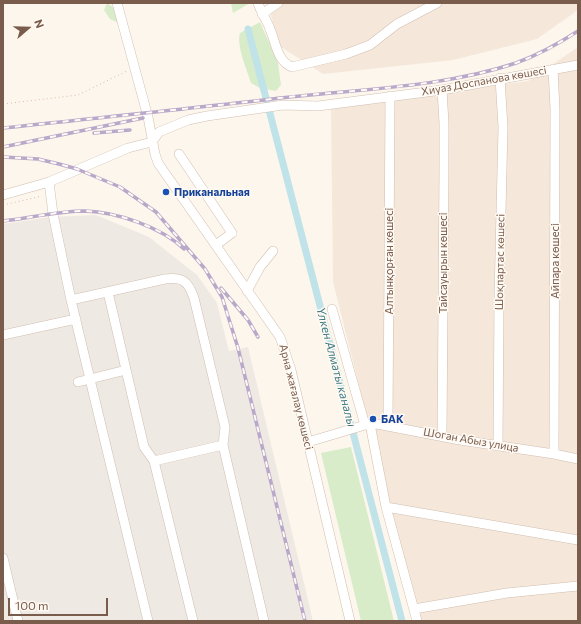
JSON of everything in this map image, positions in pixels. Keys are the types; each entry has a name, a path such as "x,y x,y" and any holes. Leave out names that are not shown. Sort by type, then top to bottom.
{"street":[{"name":"Арна жағалау көшесі","path":"117,3 135,67 158,163 280,337 291,370 350,621"},
{"path":"258,3 281,58 285,64 292,67 346,54 370,46 397,24 437,3"},
{"path":"262,14 278,3"},
{"name":"Хиуаз Доспанова көшесі","path":"152,142 159,132 188,120 207,116 283,105 318,106 442,90 500,78 578,65"},
{"name":"Айпара көшесі","path":"553,69 555,108 554,454"},
{"name":"Шоқпартас көшесі","path":"498,446 502,127 500,78"},
{"name":"Тайсауырын көшесі","path":"442,90 444,123 444,177 442,436"},
{"name":"Алтынқорған көшесі","path":"388,426 390,96"},
{"path":"3,195 48,182 128,148 152,142"},
{"path":"179,154 232,233 216,245"},
{"path":"48,182 53,214 71,300 148,621"},
{"path":"247,291 260,267 273,251"},
{"path":"71,300 165,279 177,278 184,282 190,289 194,298 225,427 223,445 264,621"},
{"path":"108,292 144,447 154,461 193,621"},
{"path":"332,309 367,424 386,508 417,621"},
{"path":"3,335 76,319"},
{"path":"78,382 126,370"},
{"path":"308,442 367,424"},
{"name":"Шоган Абыз улица","path":"367,424 377,424 578,459"},
{"path":"154,461 223,445"},
{"path":"386,508 578,540"},
{"path":"3,558 18,621"},
{"path":"414,609 507,593 578,586"}],"path":[{"path":"3,104 78,95 135,67"},
{"path":"3,205 50,193"}],"shaded area":[{"path":"267,3 578,3 578,10 537,39 453,60 323,74 281,47"},
{"path":"578,47 578,621 418,621 333,282 331,108 528,81"},
{"path":"96,215 149,237 197,275 217,303 229,351 248,347 313,621 3,621 3,224 51,217"}],"green space":[{"path":"107,3 114,8 119,23 110,19 104,10"},
{"path":"231,3 250,3 233,13"},
{"path":"260,22 278,63 281,85 276,91 260,88 251,83 239,44 240,33"},
{"path":"351,447 394,621 361,621 321,453"}],"waterway":[{"name":"Үлкен Алматы каналы","path":"248,29 402,621"}],"railway":[{"path":"3,128 429,83 458,78 516,63 548,49 578,31"},
{"path":"3,147 143,118"},
{"path":"94,133 130,130"},
{"path":"3,157 38,159 59,164 77,169 120,187 156,212 205,269 222,297 238,348 305,621"},
{"path":"3,221 65,212 85,211 111,214 138,222 151,228 163,234 184,249"},
{"path":"221,288 248,320 258,337"}],"place":[{"name":"Приканальная","path":"166,192"},
{"name":"БАК","path":"373,419"}]}
